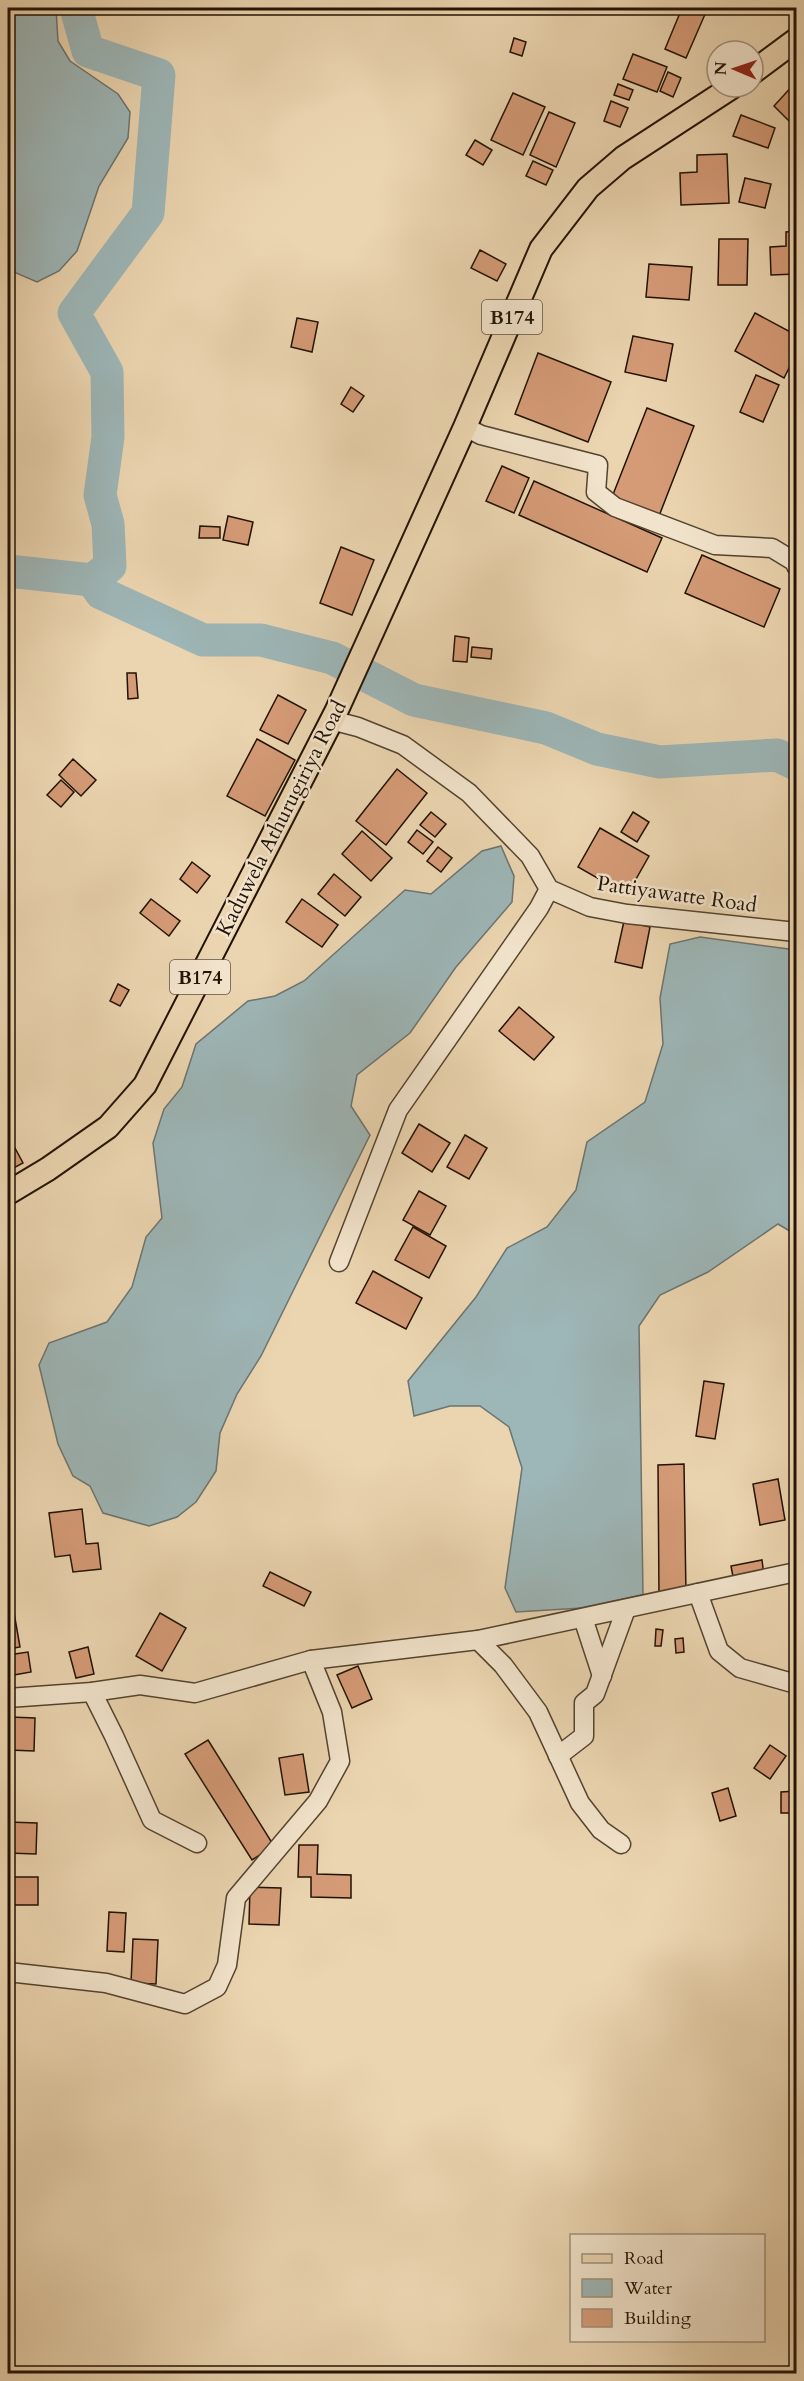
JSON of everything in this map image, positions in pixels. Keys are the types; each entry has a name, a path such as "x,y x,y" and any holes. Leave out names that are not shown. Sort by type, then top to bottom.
{"main road":[{"path":"765,63 796,40"},
{"name":"B174","path":"465,427 541,249 588,188 623,158 714,99"},
{"name":"Kaduwela Athurugiriya Road","path":"8,1193 48,1169 108,1127 146,1085 333,716 465,427"}],"street":[{"path":"465,427 481,435 597,465 596,492 615,507 715,545 772,548 795,562 796,566"},
{"path":"333,716 403,744 469,793 530,856 549,889 539,908 398,1110 339,1262"},
{"name":"Pattiyawatte Road","path":"549,889 590,907 627,914 796,932"},
{"path":"8,1698 92,1692 140,1685 195,1693 311,1660 478,1640 796,1572"},
{"path":"699,1593 719,1652 740,1668 796,1684"},
{"path":"558,1756 584,1736 584,1703 595,1694 626,1609"},
{"path":"583,1618 602,1676"},
{"path":"478,1640 503,1665 538,1712 580,1803 601,1830 621,1844"},
{"path":"8,1972 106,1983 185,2004 217,1986 227,1965 236,1898 318,1801 340,1761 333,1712 311,1660"},
{"path":"92,1692 152,1820 197,1843"}],"water":[{"path":"8,8 56,8 58,41 70,61 118,94 130,112 128,138 99,186 77,251 59,271 37,282 16,273 8,262"},
{"path":"501,846 514,876 512,902 456,967 410,1033 357,1075 351,1106 370,1135 261,1356 237,1394 220,1433 216,1471 196,1502 177,1517 149,1526 103,1513 90,1486 73,1476 58,1444 39,1365 49,1343 107,1322 132,1287 146,1237 162,1218 153,1143 164,1109 182,1087 196,1044 248,1001 275,996 304,981 405,890 431,894 482,851"},
{"path":"700,937 796,950 796,1235 778,1224 708,1272 660,1295 639,1326 643,1595 582,1608 516,1612 505,1588 522,1468 509,1427 480,1406 450,1406 414,1416 408,1381 476,1297 507,1248 547,1227 576,1190 587,1142 645,1102 663,1044 660,998 670,944"}],"building":[{"path":"682,8 694,8 706,12 686,58 665,49"},
{"path":"514,38 526,42 522,56 510,52"},
{"path":"633,54 667,67 657,92 623,79"},
{"path":"668,72 681,78 673,97 660,91"},
{"path":"618,84 633,90 629,100 614,95"},
{"path":"794,84 796,86 796,128 774,106"},
{"path":"513,93 545,107 523,155 491,140"},
{"path":"611,101 628,108 620,127 604,121"},
{"path":"549,112 575,123 556,167 530,155"},
{"path":"741,115 775,128 768,148 733,136"},
{"path":"475,140 492,150 483,165 466,155"},
{"path":"727,154 729,203 681,205 680,173 697,172 697,155"},
{"path":"533,161 553,170 546,185 526,176"},
{"path":"745,178 771,184 765,208 739,202"},
{"path":"796,231 796,274 771,275 770,247 786,246 786,232"},
{"path":"719,239 748,239 747,285 718,285"},
{"path":"480,250 506,264 497,281 471,268"},
{"path":"649,264 692,267 689,300 646,297"},
{"path":"755,313 796,335 796,354 784,378 735,351"},
{"path":"297,318 318,322 312,352 291,347"},
{"path":"633,336 673,344 666,381 625,372"},
{"path":"538,353 611,382 588,442 515,414"},
{"path":"756,375 779,385 763,422 740,412"},
{"path":"351,387 364,396 353,412 341,404"},
{"path":"647,408 694,426 659,516 612,497"},
{"path":"502,466 529,478 514,513 486,501"},
{"path":"534,481 662,538 647,572 519,515"},
{"path":"228,516 253,522 248,545 223,540"},
{"path":"200,526 220,527 220,538 199,538"},
{"path":"341,547 374,560 352,615 320,603"},
{"path":"702,555 780,589 764,627 685,593"},
{"path":"455,636 469,638 467,662 453,661"},
{"path":"472,647 492,649 491,659 471,657"},
{"path":"127,673 136,673 138,698 128,699"},
{"path":"278,695 306,710 288,744 260,730"},
{"path":"257,739 295,760 265,816 227,796"},
{"path":"73,759 96,780 81,796 59,775"},
{"path":"397,769 427,793 386,845 356,821"},
{"path":"61,780 74,792 61,807 47,795"},
{"path":"431,812 446,824 435,837 420,825"},
{"path":"633,812 649,822 637,842 621,832"},
{"path":"600,828 649,856 627,895 578,867"},
{"path":"417,830 433,842 423,854 408,842"},
{"path":"362,831 392,858 371,881 342,854"},
{"path":"438,847 452,858 441,872 427,861"},
{"path":"192,862 210,876 197,893 180,879"},
{"path":"334,874 361,897 345,916 318,894"},
{"path":"151,899 180,921 169,936 140,913"},
{"path":"302,899 338,925 322,947 286,922"},
{"path":"624,921 650,927 642,968 615,962"},
{"path":"118,984 129,990 120,1006 110,1001"},
{"path":"519,1007 554,1037 534,1060 499,1031"},
{"path":"419,1124 450,1143 432,1172 402,1153"},
{"path":"8,1135 23,1163 8,1171"},
{"path":"465,1135 487,1148 469,1179 447,1167"},
{"path":"419,1191 446,1206 430,1235 403,1220"},
{"path":"413,1227 446,1246 429,1278 395,1260"},
{"path":"373,1271 422,1298 406,1329 356,1303"},
{"path":"704,1381 724,1384 715,1439 696,1436"},
{"path":"684,1464 686,1596 659,1596 658,1465"},
{"path":"778,1479 785,1520 760,1525 753,1484"},
{"path":"82,1509 86,1544 98,1543 101,1569 73,1572 70,1555 55,1557 49,1513"},
{"path":"762,1560 764,1576 734,1582 731,1566"},
{"path":"270,1572 311,1592 304,1606 263,1586"},
{"path":"8,1601 12,1601 20,1647 8,1649"},
{"path":"160,1613 186,1628 162,1671 136,1656"},
{"path":"656,1629 663,1630 661,1646 655,1646"},
{"path":"683,1638 684,1652 676,1653 675,1639"},
{"path":"88,1647 94,1674 76,1678 69,1652"},
{"path":"28,1652 31,1672 8,1676 8,1655"},
{"path":"358,1666 372,1699 352,1708 337,1675"},
{"path":"10,1717 35,1718 34,1751 9,1750"},
{"path":"208,1740 274,1846 252,1860 185,1754"},
{"path":"770,1745 786,1756 770,1779 754,1768"},
{"path":"303,1754 309,1792 285,1795 279,1758"},
{"path":"728,1788 736,1816 720,1821 712,1793"},
{"path":"796,1791 796,1813 781,1813 781,1792"},
{"path":"8,1822 37,1823 36,1854 8,1853"},
{"path":"299,1845 318,1845 317,1874 351,1875 351,1898 311,1897 311,1877 298,1877"},
{"path":"8,1877 38,1877 38,1905 8,1905"},
{"path":"250,1887 281,1888 279,1925 249,1924"},
{"path":"109,1912 126,1913 124,1952 107,1951"},
{"path":"133,1939 158,1940 156,1984 131,1983"}],"waterway":[{"path":"8,571 92,580 110,566 108,524 100,495 108,437 107,372 74,313 148,213 159,75 88,51 76,8"},
{"path":"92,580 101,593 203,640 261,640 332,658 414,700 546,728 597,749 660,762 777,755 796,764"}]}
